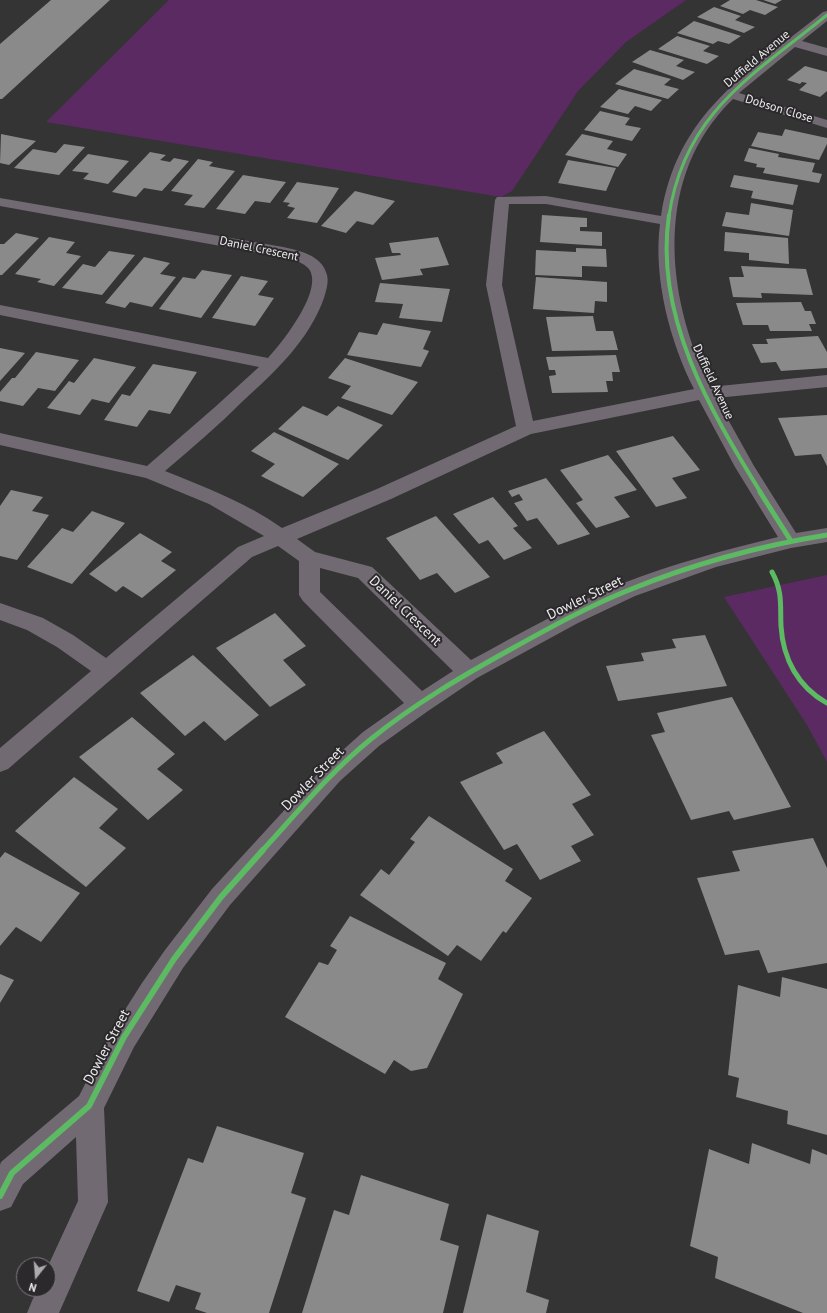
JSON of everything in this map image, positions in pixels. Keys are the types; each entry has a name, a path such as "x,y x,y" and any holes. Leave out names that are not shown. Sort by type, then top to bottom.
{"street":[{"name":"Duffield Avenue","path":"791,541 735,451 704,393 686,351 677,322 667,265 666,221 676,177 690,146 713,111 730,94 827,15"},
{"path":"793,42 827,52"},
{"name":"Dobson Close","path":"730,94 827,124"},
{"path":"526,429 494,285 502,200 546,200 666,221"},
{"name":"Daniel Crescent","path":"0,202 284,252 300,256 311,262 318,271 320,282 316,299 307,318 292,342 272,364 226,408 151,473"},
{"path":"0,310 272,364"},
{"path":"0,762 245,552 384,494 526,429 704,393 827,381"},
{"name":"Daniel Crescent","path":"0,439 151,473 216,499 265,526 309,558 365,572 469,672"},
{"name":"Dowler Street","path":"0,1196 12,1173 89,1106 124,1037 148,998 174,959 221,898 332,774 371,739 420,704 469,672 570,617 628,590 712,560 791,541 827,535"},
{"path":"309,558 310,595 420,704"},
{"path":"0,611 35,624 65,641 106,670"},
{"name":"Dowler Street","path":"43,1313 93,1202 89,1106"}],"shaded area":[{"path":"169,0 686,0 626,42 578,91 512,191 501,197 46,122"},
{"path":"827,575 827,762 807,725 724,597"}],"building":[{"path":"51,0 110,0 2,99 0,99 0,44"},
{"path":"730,0 756,0 778,7 765,15 750,10 743,14 720,6"},
{"path":"763,0 782,0 775,4"},
{"path":"714,7 741,16 735,20 755,27 744,33 697,17"},
{"path":"694,21 741,36 729,44 718,41 713,44 677,33"},
{"path":"677,36 710,46 703,51 719,56 707,64 658,49"},
{"path":"650,50 684,60 676,66 695,72 683,80 632,62"},
{"path":"805,66 827,72 827,91 820,97 799,90 807,83 802,82 800,84 787,80"},
{"path":"634,69 671,79 664,85 679,89 668,99 615,84"},
{"path":"619,89 662,100 651,111 635,106 628,114 600,107"},
{"path":"600,111 630,118 625,125 641,128 632,141 584,130"},
{"path":"785,129 827,138 827,144 819,160 751,146 758,132 782,136"},
{"path":"1,134 36,141 9,165 0,163"},
{"path":"582,134 613,141 607,149 627,154 618,167 565,155"},
{"path":"64,144 85,147 59,175 14,168 33,149 56,153"},
{"path":"749,148 779,154 778,157 815,163 812,172 822,174 819,183 763,173 765,168 756,167 757,164 744,161"},
{"path":"150,152 166,155 160,160 170,162 174,158 189,161 162,191 144,188 136,197 112,192"},
{"path":"88,154 129,161 108,184 83,179 89,173 72,171"},
{"path":"198,159 213,162 209,166 235,171 204,208 184,205 193,195 171,191"},
{"path":"568,160 616,168 606,191 558,183"},
{"path":"243,175 286,182 270,203 255,201 245,214 216,209"},
{"path":"734,175 798,185 793,205 751,198 753,191 730,187"},
{"path":"297,182 339,188 317,223 287,218 295,208 287,206 290,203 283,202"},
{"path":"355,191 395,201 373,225 357,221 346,233 321,226"},
{"path":"751,203 793,210 789,236 722,226 726,212 749,215"},
{"path":"542,215 587,218 587,227 580,227 580,231 602,232 602,246 540,242"},
{"path":"725,232 788,238 789,264 749,260 749,253 724,251"},
{"path":"16,233 39,238 2,275 0,275 0,244 4,244"},
{"path":"49,237 75,242 66,253 81,256 54,286 37,282 41,279 15,274"},
{"path":"438,237 449,265 420,269 423,275 382,280 375,258 401,255 400,253 392,253 389,243"},
{"path":"576,248 606,249 607,267 582,266 582,277 535,275 536,250 576,252"},
{"path":"109,251 135,255 102,295 62,288 83,264 95,267"},
{"path":"144,257 170,263 160,274 176,277 152,307 130,302 125,308 105,303"},
{"path":"741,266 806,269 813,295 761,293 762,298 733,297 729,277 744,277"},
{"path":"202,270 232,275 201,318 159,309 183,277 195,279"},
{"path":"241,276 268,281 258,295 274,298 255,326 212,318"},
{"path":"536,277 607,282 607,302 595,301 594,313 533,309"},
{"path":"380,283 450,289 442,322 399,318 403,304 375,302"},
{"path":"801,302 805,311 811,311 816,324 809,324 812,331 770,331 768,325 743,325 736,303"},
{"path":"593,316 596,331 613,331 618,350 552,351 546,317"},
{"path":"383,323 431,331 423,349 429,351 421,367 347,355 359,332 377,335"},
{"path":"818,336 827,352 827,368 781,371 776,362 761,363 752,344 768,344 766,339"},
{"path":"0,348 25,353 0,381"},
{"path":"36,352 79,360 55,391 38,388 23,406 0,401 0,392 12,378 15,378"},
{"path":"616,355 620,372 612,372 613,381 606,381 608,392 552,393 549,376 556,375 555,370 549,370 546,357"},
{"path":"94,358 136,367 109,403 92,399 80,415 47,408 69,381 74,383"},
{"path":"345,358 418,382 392,415 341,398 351,386 328,378"},
{"path":"153,364 197,372 170,414 149,410 137,427 104,420 122,394 130,396"},
{"path":"303,406 327,416 338,406 383,425 348,460 278,429"},
{"path":"827,415 827,466 821,454 795,456 778,418"},
{"path":"274,432 339,464 303,497 261,476 275,464 251,451"},
{"path":"673,436 700,470 672,478 687,498 656,507 616,451"},
{"path":"608,455 637,490 614,497 630,517 596,528 576,503 583,500 560,470"},
{"path":"546,478 590,534 558,545 537,518 527,521 514,503 523,500 519,494 512,497 508,491"},
{"path":"11,490 43,497 32,511 49,515 17,560 0,556 0,506"},
{"path":"493,497 518,526 513,528 532,548 504,560 488,540 479,544 453,514"},
{"path":"92,511 125,523 72,584 27,567 62,528 73,532"},
{"path":"436,516 490,577 455,593 437,573 420,580 386,538"},
{"path":"140,533 172,552 161,561 176,570 142,598 123,586 116,592 89,574"},
{"path":"275,613 306,646 283,660 306,685 270,707 216,648"},
{"path":"705,635 727,686 618,701 606,666 644,661 641,653 676,648 672,639"},
{"path":"193,655 259,715 225,741 204,721 185,736 140,693"},
{"path":"732,697 791,807 734,820 729,811 691,820 651,735 665,732 657,713"},
{"path":"132,717 175,754 157,769 183,790 148,820 79,757"},
{"path":"544,731 591,795 572,804 594,835 571,846 581,861 540,880 517,844 504,850 460,782 503,763 496,753"},
{"path":"74,777 118,809 99,828 126,848 86,887 15,831"},
{"path":"429,816 513,869 505,881 532,898 506,933 503,931 481,961 457,945 448,956 360,895 381,869 389,875 415,842 410,839"},
{"path":"813,838 827,868 827,963 768,973 759,950 725,955 697,878 740,871 732,851"},
{"path":"5,852 80,893 41,942 16,927 0,946 0,858"},
{"path":"350,916 446,963 438,979 463,994 427,1068 411,1071 394,1060 385,1074 285,1017 319,962 328,965 337,950 330,946"},
{"path":"0,974 14,980 0,1003"},
{"path":"782,977 827,989 827,1135 787,1124 788,1111 736,1097 739,1078 728,1075 738,985 780,997"},
{"path":"217,1126 304,1153 291,1193 306,1198 269,1313 207,1313 195,1309 201,1293 176,1285 169,1302 137,1291 188,1158 203,1163"},
{"path":"752,1143 810,1164 812,1149 827,1155 827,1313 803,1313 715,1278 718,1257 690,1246 709,1149 749,1164"},
{"path":"361,1175 449,1204 440,1240 459,1246 443,1313 302,1313 334,1210 349,1215"},
{"path":"487,1214 539,1231 526,1292 549,1300 546,1313 463,1313"}],"cycle path":[{"path":"791,541 727,436 689,360 676,320 670,289 667,258 667,227 671,197 680,167 694,139 713,112 742,83 827,15"},
{"path":"0,1196 12,1173 89,1106 124,1037 152,992 174,959 221,897 332,774 371,739 420,704 469,672 570,617 628,590 712,560 791,541 827,535"},
{"path":"772,572 777,581 781,596 782,635 791,666 802,684 817,698 827,703"}]}
